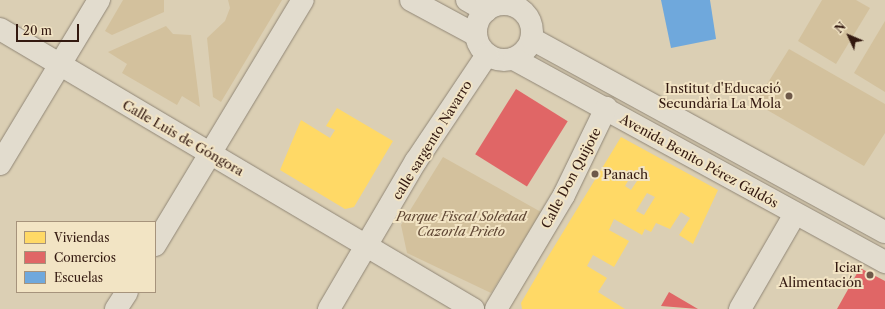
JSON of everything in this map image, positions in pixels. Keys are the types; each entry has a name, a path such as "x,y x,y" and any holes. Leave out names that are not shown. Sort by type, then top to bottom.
{"street":[{"path":"0,164 99,0"},
{"path":"156,244 303,0"},
{"path":"411,0 476,35 487,55 499,60 514,59 526,51 532,39 529,17 512,2 497,4 486,11 477,23 476,35"},
{"path":"467,0 486,11"},
{"name":"Calle Luis de Góngora","path":"0,29 210,154 368,245 473,309"},
{"name":"Avenida Benito Pérez Galdós","path":"532,39 885,232"},
{"name":"calle sargento Navarro","path":"329,309 416,161 487,55"},
{"name":"Avenida Benito Pérez Galdós","path":"514,59 885,262"},
{"name":"Calle Don Quijote","path":"496,309 564,195 606,108"},
{"path":"740,309 796,214"},
{"path":"116,309 126,293"}],"green space":[{"path":"123,0 164,0 164,12 112,35 105,31"},
{"path":"228,0 282,0 221,102 213,97 207,38 225,21 230,8"},
{"path":"822,0 856,0 870,8 836,64 798,41"},
{"path":"885,21 885,92 854,73"},
{"path":"166,26 173,34 191,35 200,107 182,96 177,105 122,73 127,64 108,52"},
{"path":"789,49 885,104 885,133 864,166 755,103"},
{"name":"Parque Fiscal Soledad Cazorla Prieto","path":"443,157 541,212 491,293 407,253 401,225"}],"building: Viviendas":[{"path":"337,108 393,141 354,207 345,209 280,170 301,120 330,138 335,130 326,126"},
{"path":"621,137 718,190 693,244 679,235 690,218 681,212 670,229 656,223 651,232 645,229 642,235 614,219 609,230 629,241 614,267 593,255 587,266 607,278 598,292 625,309 522,309 521,303","holes":["632,174 639,178 631,190 625,186","647,193 655,197 644,215 636,211"]}],"building: Comercios":[{"path":"516,89 568,121 527,187 475,154"},
{"path":"860,268 885,281 885,309 837,309"},
{"path":"669,292 698,309 661,306"}],"building: Escuelas":[{"path":"661,0 710,0 716,39 671,48"}],"place":[{"name":"Institut d'Educació Secundària La Mola","path":"789,96"},
{"name":"Panach","path":"595,174"},
{"name":"Iciar Alimentación","path":"870,275"}]}
